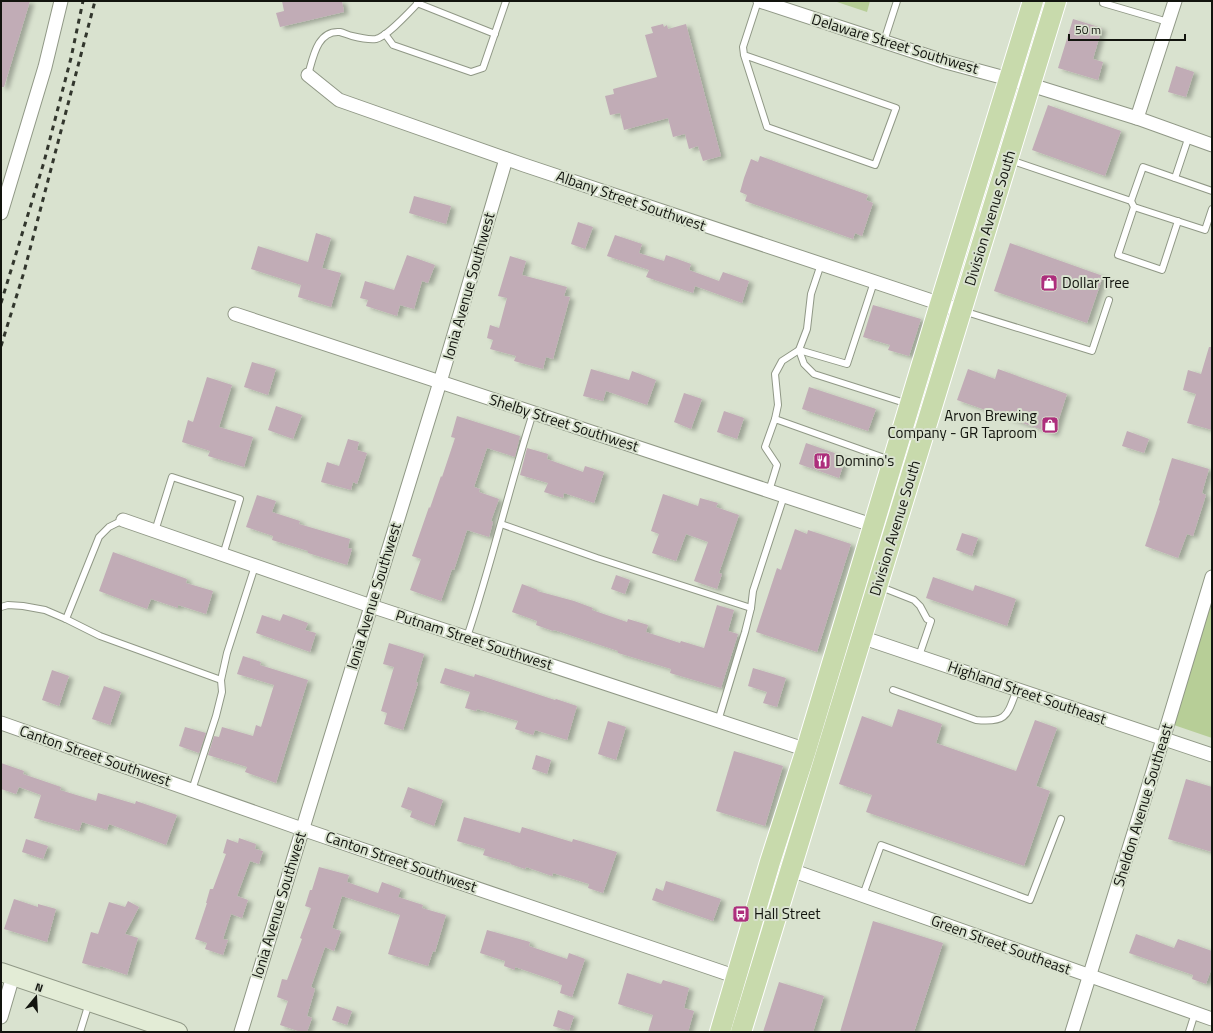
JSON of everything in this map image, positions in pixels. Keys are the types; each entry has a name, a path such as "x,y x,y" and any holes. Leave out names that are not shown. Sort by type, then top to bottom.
{"main road":[{"name":"Division Avenue South","path":"720,1032 770,862 806,750 1033,1"},
{"name":"Division Avenue South","path":"741,1032 1056,1"},
{"path":"7,974 173,1031"}],"street":[{"path":"1,213 44,67 61,1"},
{"name":"Delaware Street Southwest","path":"759,1 946,62 1031,85 1137,118 1212,145"},
{"path":"1137,118 1175,1"},
{"name":"Albany Street Southwest","path":"308,74 339,100 506,159 962,311"},
{"name":"Ionia Avenue Southwest","path":"241,1032 440,382 506,159"},
{"name":"Shelby Street Southwest","path":"235,314 893,532"},
{"name":"Putnam Street Southwest","path":"123,520 372,606 825,756"},
{"name":"Sheldon Avenue Southeast","path":"1072,1032 1164,739 1212,579"},
{"name":"Highland Street Southeast","path":"842,631 1212,755"},
{"name":"Canton Street Southwest","path":"1,722 302,829 737,977 756,982"},
{"name":"Green Street Southeast","path":"791,870 1212,1019"},
{"path":"1,1017 7,974"}],"lane":[{"path":"385,34 393,45 471,72 483,68 506,1"},
{"path":"744,55 896,108 875,165 767,127 744,55 744,47 759,1"},
{"path":"884,41 897,1"},
{"path":"308,74 315,49 329,34 339,32 369,40 377,38 385,34 419,2 495,34"},
{"path":"1103,3 1168,22"},
{"path":"1175,178 1189,136"},
{"path":"1008,159 1205,230 1212,209"},
{"path":"1178,221 1162,270 1118,255 1143,167 1212,191"},
{"path":"769,491 777,465 765,447 775,419 778,405 775,374 782,361 799,350 807,329 811,294 821,264"},
{"path":"799,350 847,364 874,282"},
{"path":"962,311 1092,351 1109,300"},
{"path":"799,350 804,364 814,374 910,405"},
{"path":"467,637 483,590 500,524 533,413"},
{"path":"775,419 893,461"},
{"path":"155,531 172,477 240,499 222,555"},
{"path":"718,721 751,608 753,591 784,496"},
{"path":"66,619 99,537 109,526 123,520"},
{"path":"500,524 597,558 751,608"},
{"path":"192,790 216,716 222,692 220,680 227,653 255,566"},
{"path":"877,586 914,600 920,606 926,619 931,621 919,656"},
{"path":"1,607 8,605 23,606 45,610 100,636 220,680"},
{"path":"893,690 976,720 990,721 1002,719 1009,711 1017,689"},
{"path":"863,896 881,845 1030,900 1061,819"},
{"path":"80,1032 89,1002"},
{"path":"1189,1032 1195,1013"}],"green space":[{"path":"834,1 870,1 867,12"},
{"path":"1212,577 1212,738 1168,723"}],"building":[{"path":"1,1 30,1 4,87 1,87"},
{"path":"282,1 342,1 344,12 280,27 276,13 284,11"},
{"path":"1073,19 1102,28 1093,59 1103,62 1098,80 1058,68"},
{"path":"663,24 664,27 667,25 668,29 686,24 721,156 703,161 698,146 689,149 685,134 673,137 668,118 624,130 620,113 610,115 605,96 614,94 613,89 657,77 645,35 653,33 651,27"},
{"path":"1176,66 1194,72 1186,97 1168,92"},
{"path":"1048,105 1121,131 1105,176 1032,150"},
{"path":"760,156 868,195 866,200 873,203 862,236 855,233 853,239 745,201 747,195 740,192 744,178 751,159 758,162"},
{"path":"414,196 451,206 446,224 409,213"},
{"path":"578,222 593,227 585,249 571,244"},
{"path":"316,233 331,238 322,268 341,273 331,307 298,297 301,285 251,269 258,246 308,262"},
{"path":"615,235 642,244 639,253 664,261 666,255 691,264 689,270 719,281 723,272 749,281 742,303 695,286 693,293 646,277 649,270 607,256"},
{"name":"Dollar Tree","path":"1010,243 1103,276 1087,323 994,291"},
{"path":"407,255 435,265 428,283 422,281 414,309 400,305 397,316 366,306 368,300 360,298 365,281 394,290"},
{"path":"510,256 526,261 522,275 567,287 564,296 570,297 553,359 546,357 543,369 514,361 516,356 490,349 493,340 487,338 490,325 499,328 507,298 498,296"},
{"path":"873,305 921,319 909,356 888,350 890,345 863,337"},
{"path":"1209,347 1212,347 1212,430 1187,423 1196,394 1183,390 1188,370 1201,374"},
{"path":"252,362 276,369 268,395 244,387"},
{"path":"591,369 629,380 632,371 656,380 647,405 606,391 603,401 583,396"},
{"path":"968,369 995,379 998,369 1067,394 1054,434 957,400"},
{"path":"207,377 232,385 219,427 253,437 244,467 208,456 210,451 182,442 188,420 193,422"},
{"path":"809,387 876,409 868,431 802,409"},
{"path":"684,393 702,399 691,429 674,422"},
{"path":"276,406 302,415 293,439 268,430"},
{"path":"724,411 744,418 737,439 717,432"},
{"path":"457,416 520,436 515,457 487,448 474,487 480,489 479,492 499,499 491,521 493,522 489,537 467,530 454,570 452,569 441,601 410,590 421,559 412,556 455,438 451,437"},
{"path":"1127,431 1149,439 1144,453 1122,446"},
{"path":"348,439 359,442 357,450 367,453 357,484 353,482 351,490 321,482 327,462 339,466"},
{"name":"Domino's","path":"806,443 846,457 839,478 799,464"},
{"path":"527,448 548,454 547,459 583,472 585,466 604,472 594,503 564,493 563,498 544,492 548,483 520,475"},
{"path":"1172,458 1209,469 1202,493 1206,495 1193,536 1187,534 1178,558 1145,546"},
{"path":"663,494 698,506 700,498 718,503 716,507 739,515 719,573 722,574 717,589 694,581 708,542 686,534 676,561 652,553 659,534 651,531"},
{"path":"257,495 276,501 272,512 300,521 299,524 350,539 348,548 352,549 347,565 272,540 273,536 246,527"},
{"path":"795,529 807,534 808,530 851,544 817,652 756,632 777,568 781,570"},
{"path":"962,533 978,538 972,556 956,550"},
{"path":"113,552 187,579 186,583 213,591 206,614 178,605 178,608 151,599 147,609 99,591"},
{"path":"616,575 630,580 625,594 611,589"},
{"path":"933,577 973,591 975,585 1016,599 1007,626 926,598"},
{"path":"522,584 538,590 537,591 574,601 593,608 592,610 627,622 628,619 648,625 646,632 680,643 681,641 704,648 717,605 734,610 728,631 738,634 721,688 670,673 671,669 618,653 618,651 536,625 537,621 512,612"},
{"path":"283,614 308,623 305,630 316,633 310,652 256,633 262,615 280,621"},
{"path":"389,643 424,654 416,682 418,683 403,730 384,724 387,713 381,711 394,667 383,664"},
{"path":"243,656 261,662 260,665 308,680 276,783 245,772 247,767 208,755 214,736 219,737 222,727 253,736 256,725 261,727 274,685 237,674"},
{"path":"445,668 474,677 475,674 577,706 567,740 535,730 533,735 515,729 518,721 477,709 476,711 465,708 470,692 440,683"},
{"path":"753,668 786,678 777,707 763,703 767,692 748,686"},
{"path":"52,670 69,676 59,706 42,700"},
{"path":"104,686 121,692 110,725 92,719"},
{"path":"898,709 942,724 936,743 1016,771 1035,720 1057,728 1036,786 1050,791 1024,866 866,812 872,795 839,784 862,716 892,727"},
{"path":"608,721 626,727 616,760 598,754"},
{"path":"185,727 206,733 199,753 179,746"},
{"path":"734,751 783,766 765,826 716,811"},
{"path":"536,755 551,760 547,774 532,769"},
{"path":"1,763 24,771 23,774 61,787 60,790 96,801 98,793 135,804 136,801 177,815 166,845 109,824 107,830 82,822 79,831 34,818 41,795 19,787 16,794 1,789"},
{"path":"1186,779 1212,787 1212,852 1168,839"},
{"path":"408,787 443,800 434,826 410,817 412,811 401,807"},
{"path":"464,817 520,833 522,827 572,842 573,839 617,852 603,893 588,888 589,884 553,873 552,876 526,867 525,869 510,864 511,863 483,855 485,849 457,841"},
{"path":"239,838 256,844 255,849 263,851 259,864 250,861 237,896 248,900 242,918 231,914 223,939 228,940 223,955 205,949 207,943 195,939 210,889 213,889 226,854 223,853 227,839 238,843"},
{"path":"26,839 48,846 43,859 22,852"},
{"path":"319,867 349,875 347,882 378,893 382,882 401,889 398,897 423,905 422,908 446,915 435,952 433,951 428,966 388,954 400,915 342,896 332,928 341,931 334,951 325,947 311,987 315,989 307,1016 312,1018 307,1032 301,1032 280,1025 288,1001 277,997 282,979 287,980 302,939 300,938 311,908 305,906"},
{"path":"666,881 721,899 713,921 652,900 656,888 663,891"},
{"path":"14,899 38,907 38,904 56,909 47,942 4,929"},
{"path":"128,901 139,907 125,934 138,938 127,975 100,966 100,968 82,963 91,932 98,934 109,902 125,907"},
{"path":"873,921 943,943 914,1032 840,1032"},
{"path":"487,930 530,942 529,946 567,959 569,953 585,959 572,997 560,993 562,985 558,984 559,982 515,967 515,970 504,966 505,961 480,953"},
{"path":"1136,934 1174,948 1178,939 1212,951 1212,967 1206,984 1192,979 1193,975 1129,953"},
{"path":"627,973 661,984 663,980 689,988 684,1008 694,1011 688,1032 648,1032 653,1015 618,1004"},
{"path":"779,982 824,996 813,1032 763,1032"},
{"path":"337,1006 352,1011 347,1025 332,1020"},
{"path":"558,1010 574,1016 569,1031 553,1026"}],"railway":[{"path":"1,303 44,162 71,58 83,1"},
{"path":"1,346 24,272 95,1"}],"place":[{"name":"Dollar Tree","path":"1049,283"},
{"name":"Arvon Brewing Company - GR Taproom","path":"1050,425"},
{"name":"Domino's","path":"822,461"},
{"name":"Hall Street","path":"741,914"}]}
